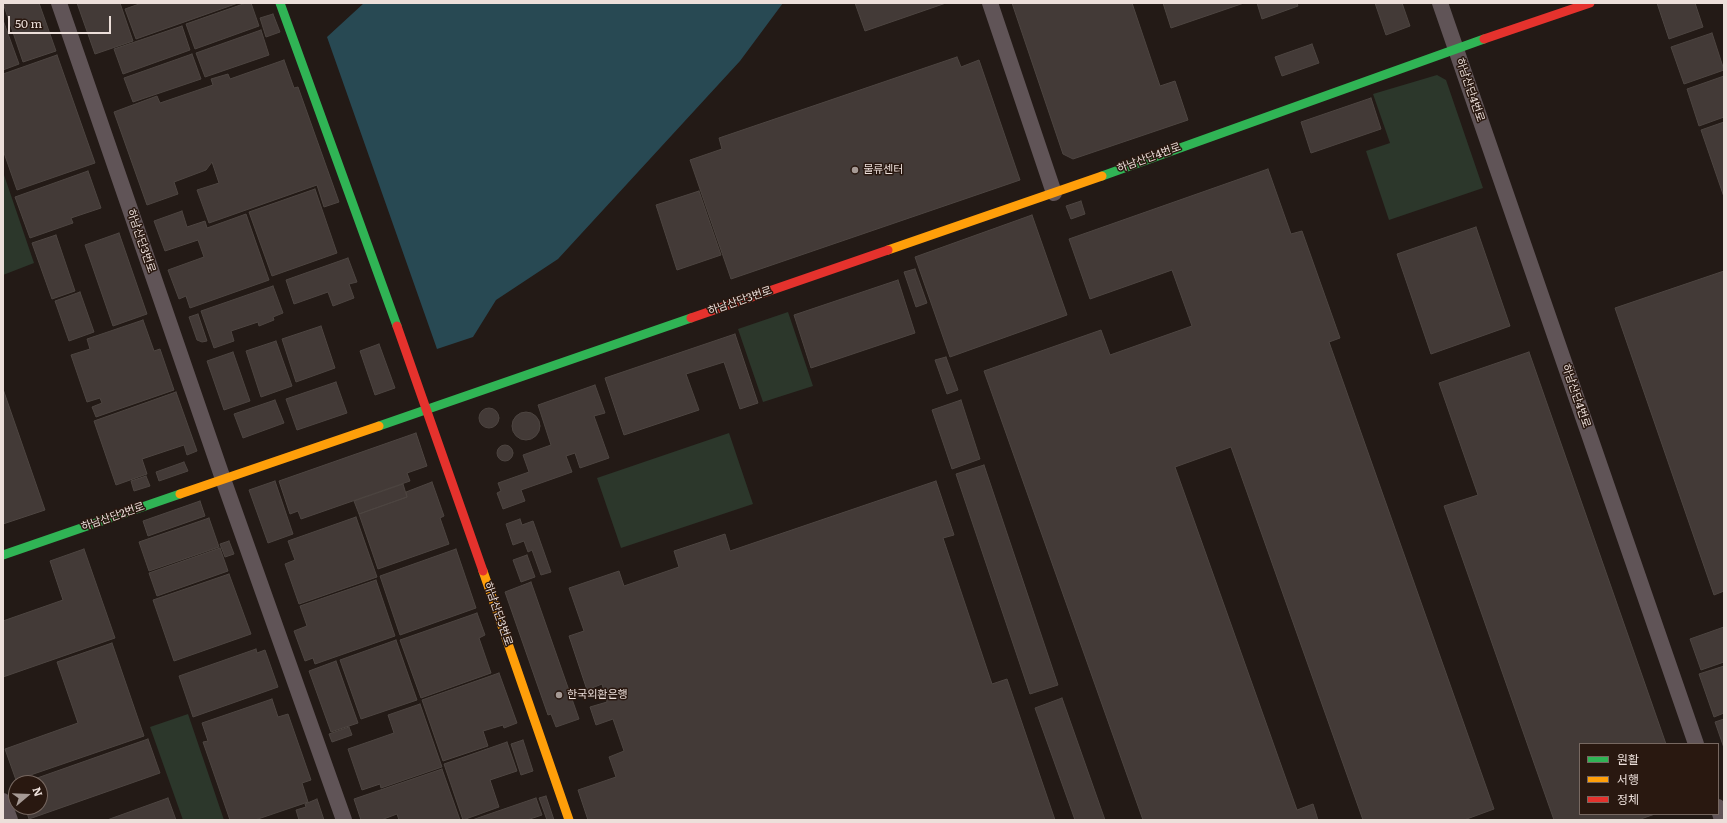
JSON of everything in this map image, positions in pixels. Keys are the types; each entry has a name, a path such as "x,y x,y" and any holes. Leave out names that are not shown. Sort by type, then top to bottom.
{"street":[{"name":"하남산단3번로","path":"59,3 223,480 344,820"},
{"name":"하남산단3번로","path":"280,3 427,409 569,820"},
{"path":"990,3 1054,193"},
{"name":"하남산단4번로","path":"1440,3 1696,743"},
{"name":"하남산단4번로","path":"1054,193 1456,49 1590,3"},
{"name":"하남산단3번로","path":"223,480 1054,193"},
{"name":"하남산단2번로","path":"3,555 223,480"},
{"path":"3,801 10,820"}],"green space":[{"path":"1437,75 1446,80 1483,188 1389,220 1366,151 1390,143 1373,94"},
{"path":"3,172 34,263 3,275"},
{"path":"788,312 813,386 763,402 738,329"},
{"path":"729,433 753,504 621,548 597,478"},
{"path":"188,714 224,820 183,820 150,727"}],"water":[{"path":"364,3 783,3 740,61 558,259 496,300 473,337 437,349 327,37"}],"building":[{"path":"3,3 39,3 56,51 23,62"},
{"path":"77,3 120,3 133,41 95,54"},
{"path":"142,3 238,3 136,39 125,9"},
{"path":"246,3 251,3 259,26 195,49 186,24"},
{"path":"855,3 946,3 865,31"},
{"path":"1012,3 1132,3 1160,86 1175,81 1188,120 1073,159 1063,154"},
{"path":"1163,3 1244,3 1171,28"},
{"path":"1257,3 1297,3 1298,6 1262,19"},
{"path":"1375,3 1402,3 1410,26 1386,35"},
{"path":"1657,3 1695,3 1703,27 1669,39"},
{"path":"273,14 280,32 266,37 260,18"},
{"path":"3,20 19,64 3,70"},
{"path":"182,26 190,50 123,74 114,49"},
{"path":"261,30 269,55 205,77 196,53"},
{"path":"1712,33 1724,70 1684,84 1671,47"},
{"path":"1312,44 1319,63 1282,76 1275,57"},
{"path":"192,54 201,79 133,102 124,78"},
{"path":"57,55 95,163 17,190 3,150 3,74"},
{"name":"물류센터","path":"957,57 961,67 979,60 1020,180 731,279 690,160 722,149 719,138"},
{"path":"284,60 294,88 298,87 339,202 324,207 317,185 209,223 197,190 219,183 212,162 206,170 174,182 178,194 147,205 114,112 157,96 160,103 213,85 211,79 228,74 230,79"},
{"path":"1724,76 1724,117 1699,126 1687,89"},
{"path":"1371,98 1381,129 1311,153 1301,122"},
{"path":"1724,122 1724,197 1701,130"},
{"path":"1268,169 1291,234 1302,231 1340,338 1329,342 1494,809 1464,820 1363,820 1231,447 1175,467 1297,810 1313,804 1318,820 1143,820 984,371 1101,330 1110,355 1192,326 1172,270 1090,299 1069,239"},
{"path":"88,171 101,208 71,218 73,223 30,238 15,197"},
{"path":"315,189 337,253 272,276 249,212"},
{"path":"699,191 721,255 677,270 656,205"},
{"path":"1081,201 1085,214 1071,219 1066,206"},
{"path":"182,211 187,227 205,221 207,228 246,214 269,280 190,308 186,296 179,299 168,270 204,257 198,240 165,251 154,221"},
{"path":"1032,215 1067,315 950,357 915,257"},
{"path":"1476,227 1510,326 1431,354 1397,254"},
{"path":"119,233 147,314 113,326 85,245"},
{"path":"56,235 75,291 52,299 32,243"},
{"path":"348,258 357,282 349,284 354,298 333,306 328,292 294,304 286,280"},
{"path":"915,269 927,303 916,307 904,272"},
{"path":"1724,271 1724,591 1714,595 1615,308"},
{"path":"898,280 915,333 811,368 794,315"},
{"path":"273,286 283,313 273,317 274,320 259,326 258,322 231,331 234,341 214,348 201,311"},
{"path":"80,292 94,332 69,341 55,301"},
{"path":"198,314 207,341 202,342 197,340 189,317"},
{"path":"143,320 154,351 160,349 174,390 96,417 92,407 102,403 100,398 87,402 71,355 90,349 87,339"},
{"path":"321,326 335,368 296,382 282,339"},
{"path":"735,334 758,403 740,409 724,362 686,374 699,410 624,435 605,378"},
{"path":"276,341 292,386 261,397 246,351"},
{"path":"379,344 395,388 375,395 360,351"},
{"path":"233,352 250,401 224,410 207,361"},
{"path":"1529,352 1666,743 1579,743 1579,815 1652,815 1638,820 1554,820 1444,506 1478,495 1439,383"},
{"path":"946,357 958,390 947,394 935,360"},
{"path":"336,382 347,413 297,430 286,399"},
{"path":"595,385 605,413 594,416 609,458 580,468 575,453 566,456 572,472 521,490 525,501 503,509 497,493 501,491 498,483 529,472 523,455 551,445 538,405"},
{"path":"3,389 45,510 3,524"},
{"path":"176,392 197,451 187,455 184,445 142,459 147,474 116,485 94,421"},
{"path":"275,400 284,423 243,438 234,414"},
{"path":"961,400 980,459 952,469 932,410"},
{"path":"489,408 496,411 499,418 496,425 489,428 482,425 479,418 482,411"},
{"path":"526,412 532,413 536,416 539,420 539,432 536,436 532,439 526,440 520,439 516,436 513,432 512,426 513,420 516,416 520,413"},
{"path":"416,433 427,466 407,473 410,481 301,519 298,511 290,514 279,481"},
{"path":"502,445 508,445 513,450 511,459 508,461 502,461 497,456 497,450"},
{"path":"184,462 188,471 159,481 156,472"},
{"path":"984,465 1058,685 1030,694 956,474"},
{"path":"146,476 150,486 134,491 131,481"},
{"path":"275,481 293,534 268,543 249,490"},
{"path":"936,481 954,535 943,538 992,684 1007,679 1055,820 588,820 578,790 616,777 609,757 624,751 613,719 596,725 590,707 607,702 602,684 587,690 569,636 584,631 569,588 619,571 624,586 679,567 674,551 725,534 730,551"},
{"path":"432,482 444,516 440,518 449,544 378,569 359,514 407,497 406,492"},
{"path":"403,484 407,497 359,514 354,501"},
{"path":"200,501 205,516 148,536 143,521"},
{"path":"356,517 377,577 299,604 285,564 295,560 288,541"},
{"path":"209,518 219,547 149,571 139,542"},
{"path":"520,519 522,525 533,521 551,572 541,575 532,550 528,552 524,541 513,545 506,524"},
{"path":"229,541 234,554 225,557 220,544"},
{"path":"220,548 228,571 157,596 149,573"},
{"path":"84,549 115,638 3,677 3,621 63,600 50,561"},
{"path":"456,549 476,608 400,635 380,576"},
{"path":"527,555 535,577 521,582 513,560"},
{"path":"229,574 251,634 174,661 153,600"},
{"path":"376,580 395,636 315,664 313,658 305,661 294,631 307,626 300,606"},
{"path":"531,582 579,719 556,727 551,714 548,715 505,592"},
{"path":"477,613 485,635 479,638 491,673 421,698 400,640"},
{"path":"1724,627 1724,662 1701,670 1690,639"},
{"path":"396,640 417,700 361,719 340,660"},
{"path":"112,643 144,736 31,775 14,775 5,749 78,723 57,662"},
{"path":"256,649 257,653 265,650 278,687 193,717 179,676"},
{"path":"336,661 358,723 331,732 309,671"},
{"path":"1724,666 1724,713 1714,717 1699,674"},
{"path":"499,673 517,723 504,728 503,725 483,731 488,746 443,761 422,700"},
{"path":"1062,698 1105,820 1075,820 1035,708"},
{"path":"272,699 278,717 288,714 311,780 302,783 308,802 255,820 230,820 203,742 208,741 202,723"},
{"path":"420,704 442,767 381,788 380,784 362,790 348,749 394,733 388,715"},
{"path":"1724,719 1724,748 1715,722"},
{"path":"349,727 352,735 332,742 329,734"},
{"path":"148,739 160,773 48,812 48,775 46,775"},
{"path":"523,740 533,771 521,775 511,744"},
{"path":"507,742 517,771 490,780 499,807 463,820 444,764"},
{"path":"442,769 460,820 399,820 397,814 381,820 361,820 354,799"},
{"path":"546,796 554,820 547,820 539,798"},
{"path":"168,798 176,820 107,820"},
{"path":"536,798 542,815 527,820 472,820"},
{"path":"317,799 324,820 299,820 296,810 306,807 305,804"},
{"path":"28,815 40,815 29,819"}],"traffic: fast":[{"path":"280,3 397,326"},
{"path":"1102,176 1484,39"},
{"path":"379,426 691,318"},
{"path":"3,555 180,494"}],"traffic: slow":[{"path":"888,250 1102,176"},
{"path":"180,494 379,426"},
{"path":"483,571 569,820"}],"traffic: jam":[{"path":"1484,39 1590,3"},
{"path":"691,318 888,250"},
{"path":"397,326 483,571"}],"place":[{"name":"물류센터","path":"855,170"},
{"name":"한국외환은행","path":"559,695"}]}
